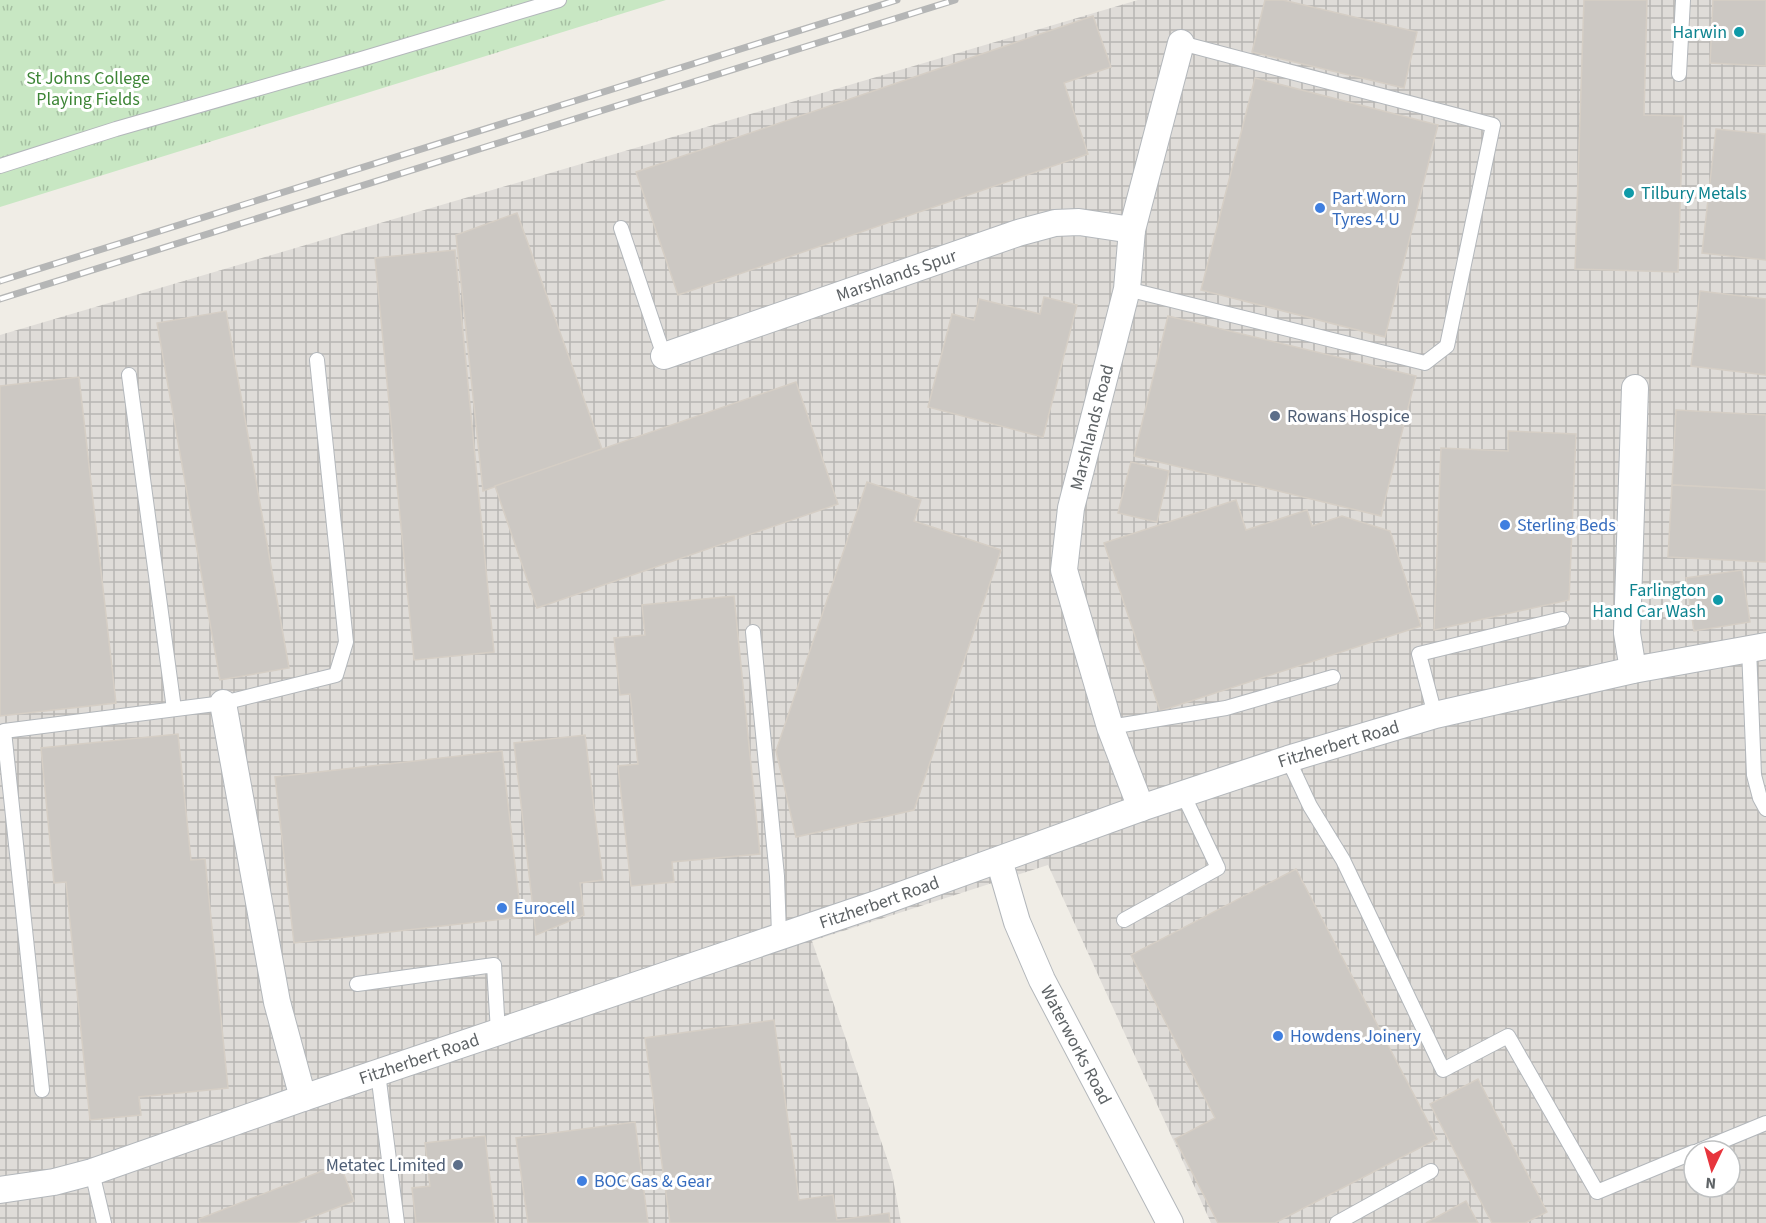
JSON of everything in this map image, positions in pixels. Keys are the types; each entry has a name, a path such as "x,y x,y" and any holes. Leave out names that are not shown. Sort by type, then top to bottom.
{"street":[{"name":"Marshlands Road","path":"1141,808 1110,727 1064,570 1071,508 1127,289 1132,230 1181,43"},
{"name":"Marshlands Spur","path":"664,356 1018,233 1055,223 1103,224 1132,230"},
{"path":"1633,670 1627,633 1635,388"},
{"name":"Fitzherbert Road","path":"0,1190 54,1182 92,1172 779,935 879,903 1141,808 1288,759 1435,715 1633,670 1758,647"},
{"path":"223,703 277,1002 303,1098"},
{"name":"Waterworks Road","path":"999,860 1017,922 1042,980 1170,1223"}],"lane":[{"path":"0,166 116,129 559,0"},
{"path":"1679,74 1683,0"},
{"path":"1127,289 1425,363 1447,346 1493,125 1181,43"},
{"path":"621,228 664,356"},
{"path":"42,1090 4,731 223,703 336,675 346,642 317,360"},
{"path":"129,375 174,709"},
{"path":"1435,715 1419,654 1562,620"},
{"path":"753,632 777,876 779,935"},
{"path":"1758,647 1760,744 1754,775 1760,798 1766,809"},
{"path":"1110,727 1226,708 1333,677"},
{"path":"1288,759 1310,806 1343,860 1443,1070 1508,1036 1597,1192 1682,1158"},
{"path":"1124,920 1218,868 1183,794"},
{"path":"357,984 494,965 498,1032"},
{"path":"378,1073 397,1223"},
{"path":"1727,1139 1766,1123"},
{"path":"1337,1223 1431,1171"},
{"path":"92,1172 104,1223"}],"shaded area":[{"path":"1138,0 1766,0 1766,1223 1211,1223 1048,865 812,941 892,1173 901,1223 0,1223 0,335"}],"green space":[{"name":"St Johns College Playing Fields","path":"0,0 666,0 0,207"}],"building":[{"path":"1265,0 1283,0 1417,32 1404,88 1252,52"},
{"name":"Tilbury Metals","path":"1584,0 1647,0 1644,115 1683,116 1678,272 1575,269"},
{"name":"Harwin","path":"1713,0 1766,0 1766,66 1710,63"},
{"path":"1093,16 1111,67 1064,83 1088,154 678,295 636,172"},
{"name":"Part Worn Tyres 4 U","path":"1255,78 1438,125 1385,337 1201,290"},
{"path":"1716,129 1766,134 1766,260 1702,253"},
{"path":"517,213 602,449 483,491 456,235"},
{"path":"455,250 494,652 414,660 375,258"},
{"path":"1700,291 1766,299 1766,375 1691,366"},
{"path":"1044,297 1077,305 1043,437 928,407 952,314 974,320 979,299 1040,314"},
{"path":"226,311 289,668 220,680 157,323"},
{"name":"Rowans Hospice","path":"1168,316 1416,376 1381,516 1134,456"},
{"path":"79,377 116,703 0,716 0,386"},
{"path":"796,382 838,504 537,608 495,486"},
{"path":"1676,410 1766,415 1766,490 1672,485"},
{"name":"Sterling Beds","path":"1508,431 1576,434 1569,600 1434,630 1441,448 1508,451"},
{"path":"1131,462 1169,471 1157,522 1118,513"},
{"path":"867,482 921,500 914,521 1001,550 914,810 796,837 776,751"},
{"path":"1672,485 1766,490 1766,562 1668,557"},
{"path":"1236,500 1246,530 1307,510 1312,526 1342,516 1390,531 1421,626 1160,711 1104,543"},
{"name":"Farlington Hand Car Wash","path":"1742,570 1750,622 1694,631 1686,578"},
{"path":"734,596 760,854 672,862 674,882 631,886 618,766 638,764 630,694 620,695 614,638 645,635 642,605"},
{"path":"178,734 191,860 205,859 228,1088 139,1097 141,1115 90,1120 66,882 54,883 41,748"},
{"path":"585,735 603,880 580,883 584,915 536,935 514,743"},
{"path":"502,751 521,917 294,943 275,777"},
{"name":"Howdens Joinery","path":"1296,869 1437,1139 1275,1223 1218,1223 1175,1139 1215,1118 1131,955"},
{"path":"774,1020 799,1200 833,1195 837,1220 889,1213 890,1223 670,1223 645,1038"},
{"path":"1478,1079 1547,1212 1525,1223 1492,1223 1430,1104"},
{"name":"BOC Gas & Gear","path":"635,1122 648,1223 528,1223 516,1138"},
{"name":"Metatec Limited","path":"485,1136 495,1223 416,1223 412,1188 430,1186 425,1143"},
{"path":"340,1164 354,1201 297,1223 200,1223 199,1219"},
{"path":"1466,1201 1478,1223 1426,1223"}],"railway":[{"path":"0,281 897,0"},
{"path":"0,299 955,0"}],"place":[{"name":"Harwin","path":"1739,32"},
{"name":"Tilbury Metals","path":"1629,193"},
{"name":"Part Worn Tyres 4 U","path":"1320,208"},
{"name":"Rowans Hospice","path":"1275,416"},
{"name":"Sterling Beds","path":"1505,525"},
{"name":"Farlington Hand Car Wash","path":"1718,600"},
{"name":"Eurocell","path":"502,908"},
{"name":"Howdens Joinery","path":"1278,1036"},
{"name":"Metatec Limited","path":"458,1165"},
{"name":"BOC Gas & Gear","path":"582,1181"}]}
